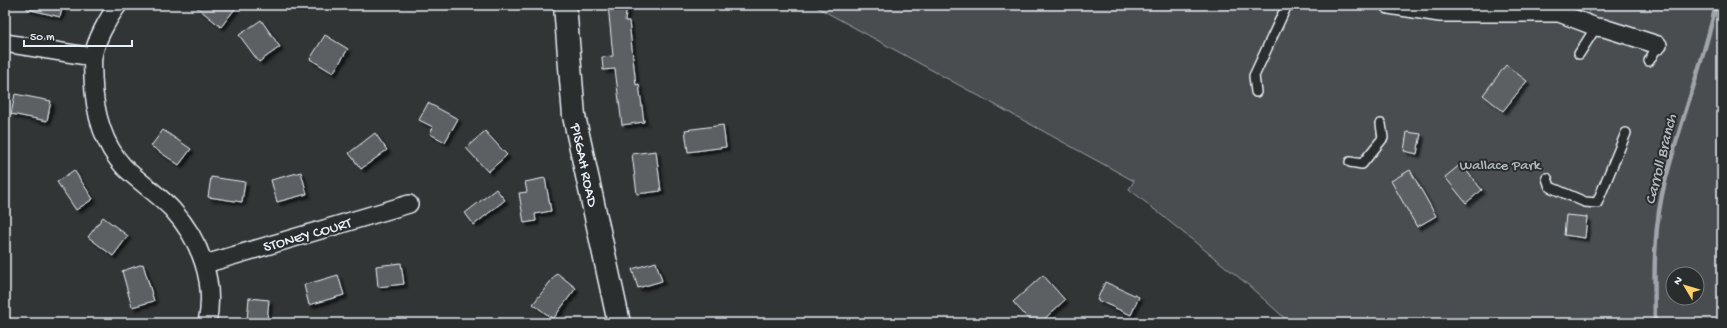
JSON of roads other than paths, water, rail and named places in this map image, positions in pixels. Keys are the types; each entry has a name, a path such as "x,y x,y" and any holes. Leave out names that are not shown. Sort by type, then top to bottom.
{"street":[{"path":"118,5 97,42 93,57 94,97 99,122 110,146 124,166 171,209 192,234 205,264 210,309 207,323"},
{"name":"PISGAH ROAD","path":"565,5 574,116 619,323"},
{"path":"1389,5 1440,12 1559,13 1596,27 1604,28 1658,45"},
{"path":"5,43 93,57"},
{"name":"STONEY COURT","path":"205,264 409,204"}],"lane":[{"path":"1256,92 1254,76 1287,5"},
{"path":"1579,54 1596,27"},
{"path":"1649,61 1658,45"},
{"path":"1350,162 1362,164 1383,138 1381,124"},
{"path":"1547,178 1550,188 1585,202 1597,203 1626,133"}],"waterway":[{"name":"Carroll Branch","path":"1655,323 1655,250 1662,196 1672,156 1705,48 1716,5"}],"park label":[{"name":"Wallace Park","path":"1500,164"}]}
